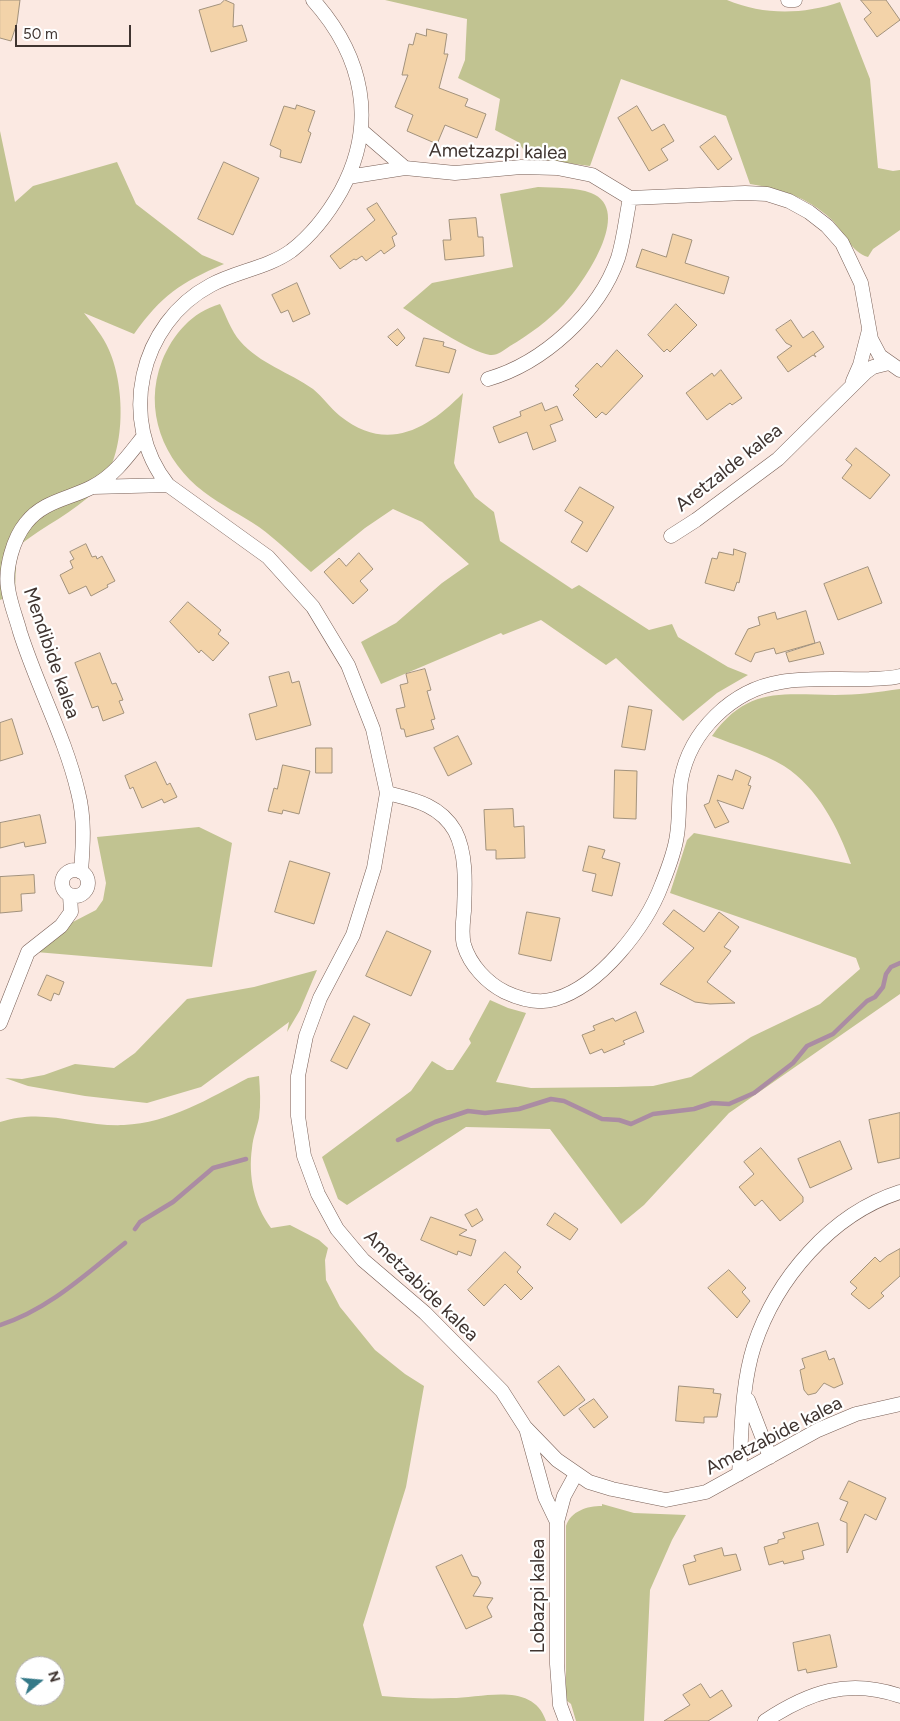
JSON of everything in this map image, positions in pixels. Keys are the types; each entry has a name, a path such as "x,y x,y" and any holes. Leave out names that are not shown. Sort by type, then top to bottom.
{"street":[{"path":"168,485 159,473 143,437 139,400 142,375 148,355 159,333 174,313 191,298 211,285 266,265 290,251 309,235 328,214 348,177 362,131 361,95 355,67 327,15 313,0"},
{"path":"788,0 795,0"},
{"path":"362,131 404,168"},
{"name":"Ametzazpi kalea","path":"348,177 404,168 455,173 521,167 557,168 592,175 630,198"},
{"path":"488,379 521,366 555,343 589,309 609,279 618,257 630,198 767,194 789,201 809,212 827,226 853,263 861,283 871,339 880,356 895,367"},
{"name":"Aretzalde kalea","path":"850,386 860,365 870,329"},
{"name":"Aretzalde kalea","path":"672,536 778,459 850,386 873,367 895,367"},
{"path":"93,487 118,469 143,437"},
{"path":"93,487 168,485"},
{"name":"Ametzabide kalea","path":"168,485 268,557 313,607 348,665 373,729 388,793 374,868 353,934 320,998 306,1036 298,1076 298,1116 304,1156 318,1194 337,1229 363,1260 425,1313 502,1391 525,1427 557,1460 589,1482 612,1489 666,1500 706,1492 818,1430 856,1414 900,1404"},
{"name":"Mendibide kalea","path":"0,1023 28,952 61,926 71,912 70,895 79,895 86,890 88,882 80,872 84,833 78,792 61,740 29,661 8,586 10,562 16,540 26,523 46,505 93,487"},
{"path":"388,793 432,807 449,822 455,832 463,855 464,944 477,969 498,988 511,994 531,1000 553,1000 577,990 599,972 637,931 662,886 677,837 682,780 687,759 708,723 724,708 754,690 781,682 900,676"},
{"path":"739,1474 745,1389 754,1347 770,1308 792,1272 820,1241 853,1215 900,1192"},
{"path":"745,1389 756,1424 770,1457"},
{"path":"525,1427 545,1497 557,1522"},
{"name":"Lobazpi kalea","path":"566,1721 560,1705 557,1664 557,1522 564,1496 576,1474"},
{"path":"765,1721 795,1702 813,1694 844,1688 882,1690 900,1696"}],"green space":[{"path":"385,0 727,0 754,8 783,12 811,9 840,2 870,79 878,168 893,171 900,170 900,230 873,249 868,257 862,254 852,246 831,219 813,205 783,191 750,184 726,116 621,79 590,166 543,160 526,153 518,142 495,130 500,99 458,78 465,60 467,19"},
{"path":"0,131 15,202 33,186 117,162 136,204 202,255 224,264 195,277 173,292 154,309 134,334 84,313 107,345 115,366 120,403 120,423 118,443 113,461 105,478 87,499 21,544 16,563 15,593 0,600"},
{"path":"538,187 572,189 591,193 603,202 608,215 607,231 592,265 572,294 552,316 503,351 490,355 481,353 458,342 403,308 432,283 513,267 500,194"},
{"path":"220,304 234,333 248,349 256,356 313,389 333,410 357,427 374,433 390,435 405,432 435,417 463,393 454,463 475,497 494,512 500,541 572,589 579,585 649,630 672,624 678,637 728,667 748,675 717,693 683,721 616,658 606,665 541,620 503,635 501,633 381,684 361,642 396,623 442,583 469,564 422,522 393,509 365,528 311,572 266,532 211,497 190,479 177,465 160,433 156,416 155,398 157,379 162,361 178,333 192,318"},
{"path":"900,689 900,994 729,1113 644,1205 621,1224 550,1129 466,1127 347,1205 338,1199 322,1157 411,1091 432,1061 447,1070 453,1070 471,1043 469,1039 490,1000 526,1013 496,1082 531,1088 653,1086 691,1077 751,1037 820,1004 860,969 856,958 670,893 687,840 694,833 851,864 833,823 807,785 784,766 767,757 712,736 725,720 739,708 767,697 798,694 835,695"},
{"path":"199,827 232,843 212,967 36,952 69,924 96,910 103,900 106,883 97,837"},
{"path":"317,970 300,1010 287,1032 289,1022 201,1087 147,1103 85,1096 28,1086 5,1078 22,1079 44,1075 75,1064 114,1068 135,1053 187,999 254,987"},
{"path":"259,1076 260,1113 253,1144 251,1169 256,1200 260,1210 271,1228 290,1225 319,1240 328,1248 325,1260 326,1280 340,1307 375,1350 405,1374 424,1386 406,1487 363,1625 382,1696 434,1698 505,1694 518,1696 530,1701 539,1709 546,1721 0,1721 0,1122 32,1116 108,1125 141,1123 173,1115 219,1094 248,1078"},
{"path":"602,1504 634,1513 686,1515 672,1540 650,1590 644,1721 576,1721 571,1704 566,1700 566,1526 568,1521 580,1510 602,1506"}],"building":[{"path":"0,0 20,0 17,23 11,41 0,38"},
{"path":"225,0 234,4 233,27 242,25 247,41 211,52 199,10 220,4"},
{"path":"861,0 886,0 900,20 877,37 864,19 871,13"},
{"path":"427,29 447,34 444,54 448,54 439,88 468,99 465,106 486,114 477,138 445,125 437,144 407,131 413,115 395,107 408,75 402,75 409,44 413,45 416,33 426,36"},
{"path":"297,105 315,111 308,131 311,133 301,163 280,157 281,150 270,145 284,106 295,109"},
{"path":"637,106 652,131 664,124 674,141 661,149 668,160 649,171 618,118"},
{"path":"715,136 732,159 718,170 700,147"},
{"path":"224,162 259,178 233,235 198,219"},
{"path":"377,203 397,234 392,237 395,246 384,254 381,250 366,261 362,256 356,260 354,259 340,269 330,256 375,220 367,209"},
{"path":"476,218 478,237 483,237 484,256 445,260 443,240 451,240 449,220"},
{"path":"673,234 692,240 685,263 729,277 724,294 636,267 642,249 666,257"},
{"path":"297,283 310,314 293,322 288,310 281,313 272,295"},
{"path":"676,304 697,325 670,352 667,349 664,352 648,335"},
{"path":"791,320 803,338 813,331 824,347 814,354 816,357 813,355 788,372 777,357 792,346 786,343 776,330"},
{"path":"398,329 405,338 397,346 388,337"},
{"path":"424,338 444,342 443,346 456,350 449,373 416,366"},
{"path":"617,350 643,376 606,415 602,412 596,418 573,395 579,389 575,386 597,363 601,367"},
{"path":"721,370 742,398 732,405 730,403 707,420 686,393 712,373 714,376"},
{"path":"542,403 545,411 557,406 563,420 550,425 556,441 533,450 527,432 499,443 493,427 521,416 520,412"},
{"path":"856,448 890,475 870,499 842,478 852,465 846,460"},
{"path":"580,487 614,507 587,552 571,542 583,522 565,511"},
{"path":"86,544 92,557 96,556 97,559 102,556 115,581 91,596 86,586 69,594 60,575 73,568 70,561 74,559 70,552"},
{"path":"734,549 746,553 739,583 737,582 734,591 705,583 712,558 717,559 719,552 733,555"},
{"path":"359,553 373,569 360,581 368,590 353,604 324,572 339,558 346,566"},
{"path":"868,567 882,603 838,620 824,584"},
{"path":"188,602 221,630 218,634 229,643 213,661 201,650 199,653 170,622"},
{"path":"806,611 815,643 776,654 774,648 755,653 751,662 735,654 748,629 760,625 758,617 775,612 777,619"},
{"path":"820,642 824,654 789,662 786,653"},
{"path":"100,653 112,684 116,683 123,700 119,701 124,713 103,721 98,706 92,708 75,663"},
{"path":"425,669 431,690 427,691 435,719 431,720 434,729 406,737 404,729 401,729 396,709 405,707 400,685 408,683 406,674"},
{"path":"289,672 292,683 299,681 311,725 256,740 249,714 277,706 269,677"},
{"path":"629,706 652,710 645,750 622,747"},
{"path":"12,719 23,754 0,761 0,723"},
{"path":"458,736 472,764 448,776 434,748"},
{"path":"316,748 332,748 332,773 316,773"},
{"path":"156,762 167,785 170,783 177,797 164,803 162,799 142,808 133,787 130,789 125,776"},
{"path":"283,765 310,771 299,814 283,810 282,814 268,811 274,788 277,789"},
{"path":"615,770 637,771 636,819 614,818"},
{"path":"736,770 751,777 748,785 751,786 743,809 717,800 729,822 715,828 704,805 709,803 718,775 732,780"},
{"path":"513,809 514,827 524,826 525,858 496,859 496,850 486,850 484,810"},
{"path":"40,815 46,843 25,847 24,842 0,848 0,823"},
{"path":"589,846 605,850 602,858 620,863 612,896 592,891 596,874 583,871"},
{"path":"290,861 330,873 314,924 275,912"},
{"path":"34,875 35,893 21,894 22,911 0,913 0,877"},
{"path":"674,910 704,932 719,912 739,927 724,947 731,951 707,982 735,1003 710,1004 695,1002 660,984 694,948 663,924"},
{"path":"527,912 560,918 551,961 519,954"},
{"path":"387,931 431,951 411,996 366,976"},
{"path":"47,975 64,982 59,995 54,993 51,1001 38,995"},
{"path":"636,1012 644,1032 623,1041 625,1044 604,1053 602,1049 590,1054 582,1035 595,1030 593,1026 613,1018 615,1021"},
{"path":"354,1016 370,1024 347,1069 331,1061"},
{"path":"900,1113 900,1158 878,1163 869,1120"},
{"path":"840,1141 852,1169 810,1188 798,1159"},
{"path":"761,1148 803,1197 803,1202 780,1221 762,1200 755,1206 739,1187 754,1174 744,1162"},
{"path":"477,1209 483,1220 472,1227 465,1215"},
{"path":"555,1213 578,1229 570,1240 547,1225"},
{"path":"431,1217 467,1230 459,1235 476,1240 471,1256 458,1251 457,1255 421,1240"},
{"path":"900,1249 900,1276 881,1293 884,1296 869,1309 851,1294 857,1288 850,1282 875,1257 880,1262"},
{"path":"505,1252 521,1267 517,1272 533,1288 521,1300 505,1284 484,1306 468,1290"},
{"path":"729,1270 746,1288 742,1292 750,1301 737,1318 708,1288"},
{"path":"826,1351 829,1360 834,1358 843,1384 834,1388 824,1383 816,1393 808,1395 804,1390 800,1370 805,1368 802,1359"},
{"path":"559,1366 585,1400 564,1416 538,1382"},
{"path":"679,1386 714,1389 713,1393 721,1394 717,1417 704,1417 704,1423 676,1421"},
{"path":"594,1399 608,1417 594,1428 579,1409"},
{"path":"849,1481 886,1498 876,1520 865,1514 847,1553 847,1523 840,1520 848,1502 840,1499"},
{"path":"818,1523 824,1545 802,1551 804,1559 784,1564 783,1561 769,1565 764,1547 778,1543 778,1540 785,1538 783,1533"},
{"path":"722,1548 724,1556 736,1554 741,1570 689,1585 683,1565 696,1561 694,1556"},
{"path":"462,1555 472,1576 478,1577 481,1583 473,1596 493,1598 487,1607 492,1617 466,1629 436,1567"},
{"path":"830,1635 837,1667 807,1673 806,1669 798,1671 793,1643"},
{"path":"701,1684 710,1698 722,1690 732,1706 708,1721 664,1721 690,1705 683,1695"}],"waterway":[{"path":"398,1140 435,1122 468,1111 485,1113 519,1109 551,1099 564,1101 602,1119 619,1120 631,1124 653,1114 694,1109 712,1103 729,1104 754,1093 793,1063 807,1046 833,1034 867,1001 875,997 883,987 886,974 891,967 900,963"},
{"path":"135,1229 140,1222 173,1202 213,1168 246,1159"},
{"path":"0,1325 50,1301 81,1279 125,1243"}]}
